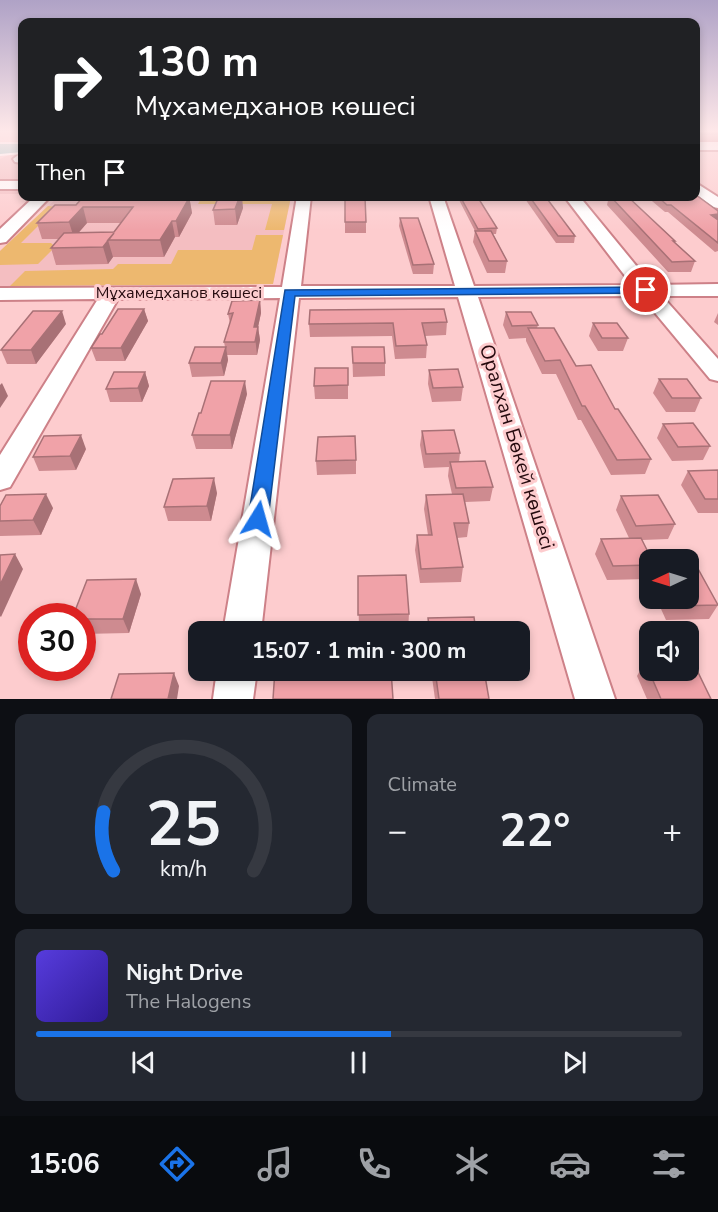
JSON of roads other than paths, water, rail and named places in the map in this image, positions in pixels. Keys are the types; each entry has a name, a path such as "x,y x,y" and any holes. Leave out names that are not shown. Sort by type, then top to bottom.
{"street":[{"path":"0,185 18,185"},
{"path":"700,190 718,204"},
{"path":"0,238 39,201"},
{"path":"244,621 303,201"},
{"name":"Оралхан Бөкей көшесі","path":"438,201 595,699"},
{"path":"575,201 646,290 718,374"},
{"name":"Мұхамедханов көшесі","path":"0,294 718,290"},
{"path":"0,479 112,293"},
{"path":"233,699 235,681"}]}
